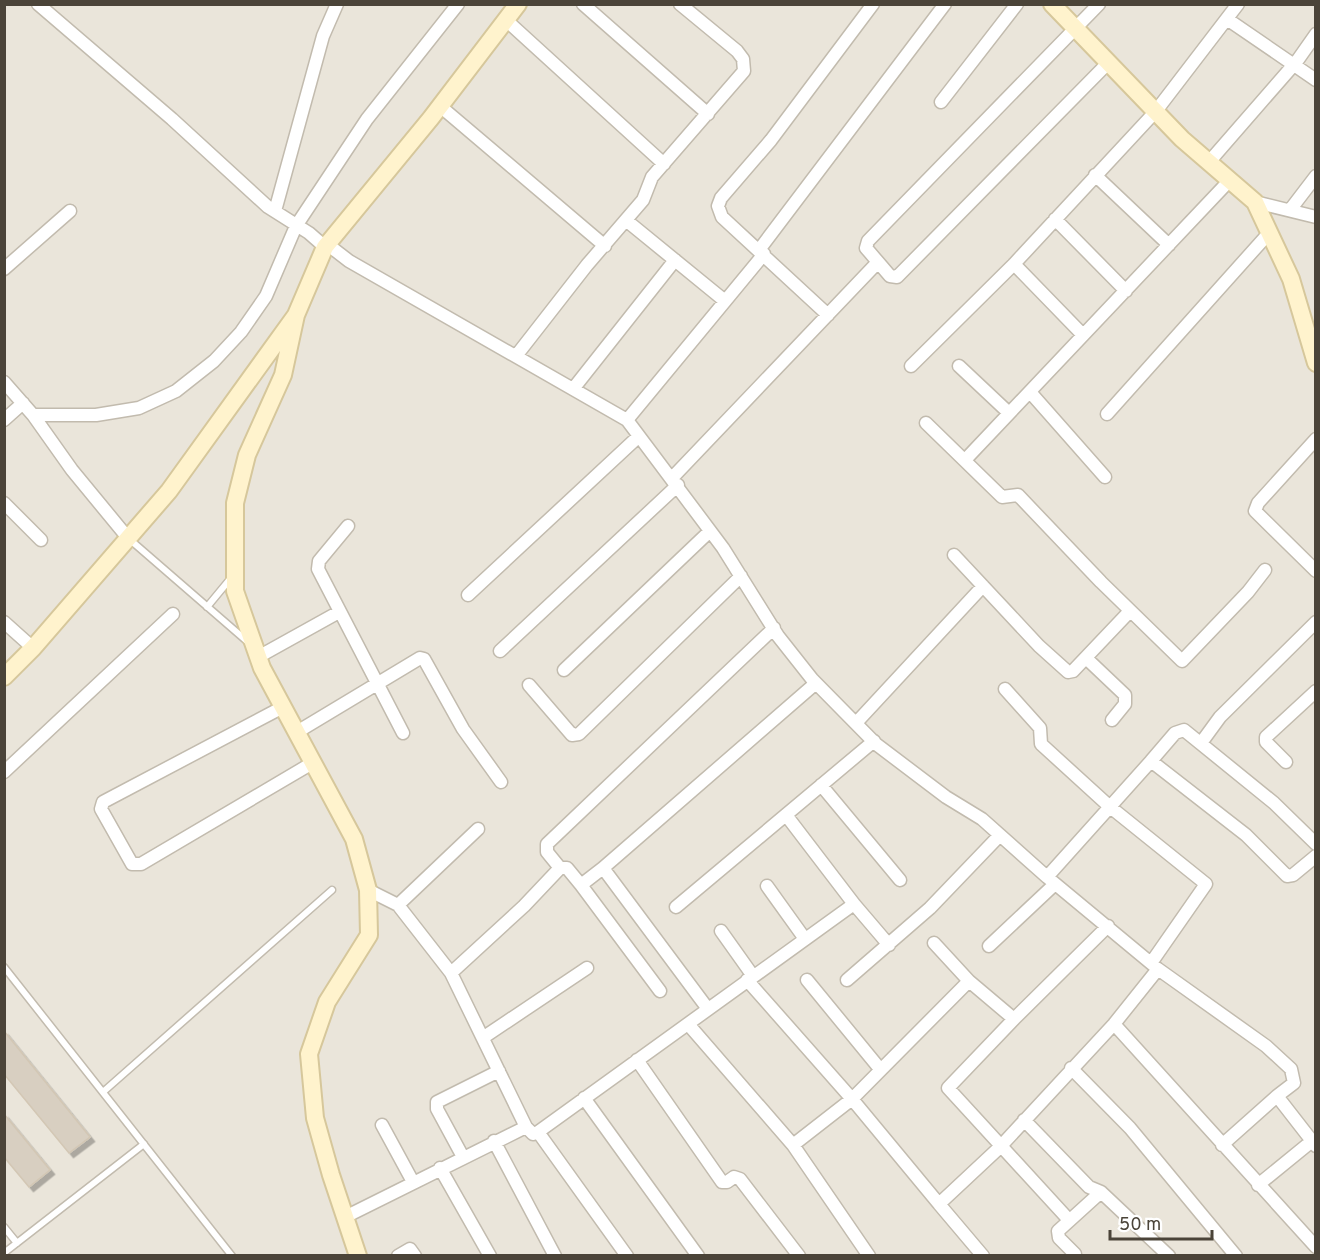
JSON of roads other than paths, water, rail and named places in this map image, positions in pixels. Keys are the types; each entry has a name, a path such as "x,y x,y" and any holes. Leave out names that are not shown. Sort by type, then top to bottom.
{"street":[{"path":"38,4 275,212 349,261 627,420 675,482 741,576 774,628 816,683 874,741 1000,835 1051,881 1155,966 1239,1024 1291,1069 1294,1083 1222,1145"},
{"path":"33,415 96,415 140,408 176,391 214,361 241,332 266,296 297,226 367,119 458,4"},
{"path":"358,1256 315,1118 309,1054 327,1002 369,934 368,890 354,839 256,653 235,591 235,503 247,455 283,375 296,315 326,246 440,106 518,4"},
{"path":"583,4 708,114"},
{"path":"516,356 643,201 652,177 744,70 745,66 737,51 680,4"},
{"path":"828,315 718,211 721,198 771,140 873,4"},
{"path":"627,420 725,302 945,4"},
{"path":"941,102 1017,4"},
{"path":"1052,4 1078,28 1156,111 1255,202 1291,279 1316,363"},
{"path":"1099,4 868,241 866,248 890,276 897,277 1109,62"},
{"path":"911,366 1014,264 1156,111 1238,4"},
{"path":"275,212 317,57 336,5"},
{"path":"1227,19 1316,80"},
{"path":"506,20 664,164"},
{"path":"1209,162 1316,34"},
{"path":"440,106 605,246"},
{"path":"1095,175 1170,245"},
{"path":"1290,210 1316,176"},
{"path":"965,460 1230,180"},
{"path":"1255,202 1316,217"},
{"path":"4,269 69,211"},
{"path":"1055,219 1126,291"},
{"path":"627,221 725,302"},
{"path":"1107,414 1269,233"},
{"path":"573,389 675,260"},
{"path":"500,651 675,482 878,262"},
{"path":"1014,264 1083,335"},
{"path":"4,677 33,648 170,491 296,315"},
{"path":"959,366 1009,413"},
{"path":"4,382 33,415 72,470 128,538"},
{"path":"1030,392 1105,477"},
{"path":"4,420 23,403"},
{"path":"926,423 1002,497 1016,494 1023,499 1130,611 1183,661 1248,592 1265,570"},
{"path":"468,595 639,436"},
{"path":"1316,439 1257,503 1255,511 1316,571"},
{"path":"4,503 41,540"},
{"path":"348,526 318,565 339,612 404,733"},
{"path":"564,670 710,531"},
{"path":"954,555 1039,646 1064,669 1073,671 1130,611"},
{"path":"529,685 574,736 741,576"},
{"path":"856,723 984,586"},
{"path":"256,653 339,612"},
{"path":"4,772 173,614"},
{"path":"4,622 33,648"},
{"path":"1201,743 1220,717 1316,622"},
{"path":"560,868 547,852 548,844 774,628"},
{"path":"297,732 420,658 424,659 463,729 501,782"},
{"path":"1086,658 1125,695 1125,704 1112,720"},
{"path":"581,885 816,683"},
{"path":"939,1204 1000,1147 1114,1024 1155,966 1206,885 1109,806 1041,744 1040,728 1005,689"},
{"path":"1286,762 1266,742 1266,737 1316,691"},
{"path":"284,707 103,802 101,808 126,855 132,864 141,864 314,762"},
{"path":"989,946 1051,881 1109,806 1178,729 1184,730 1274,802 1316,844"},
{"path":"676,906 874,741"},
{"path":"1151,761 1246,835 1287,876 1293,875 1316,856"},
{"path":"821,785 900,880"},
{"path":"786,815 854,904 889,945"},
{"path":"398,905 478,829"},
{"path":"847,980 889,945 1000,835"},
{"path":"451,973 524,906 560,868 567,868 660,991"},
{"path":"603,868 708,1009"},
{"path":"766,885 805,939"},
{"path":"368,890 398,905 451,973 499,1071 532,1130 627,1256"},
{"path":"345,1217 494,1141 532,1130 584,1098 854,904"},
{"path":"1069,1220 948,1088 1014,1018 1108,926"},
{"path":"721,931 750,978 983,1256"},
{"path":"934,944 969,981 1014,1018"},
{"path":"484,1037 587,968"},
{"path":"807,980 880,1069"},
{"path":"793,1145 852,1099 969,981"},
{"path":"688,1024 793,1145 869,1256"},
{"path":"1114,1024 1316,1247"},
{"path":"637,1060 722,1182 727,1182 734,1177 740,1179 800,1256"},
{"path":"1071,1068 1130,1128 1236,1256"},
{"path":"463,1157 437,1109 437,1102 499,1071"},
{"path":"1258,1185 1314,1143 1277,1096"},
{"path":"584,1098 698,1256"},
{"path":"1024,1120 1089,1187 1101,1192 1169,1256"},
{"path":"382,1125 413,1182"},
{"path":"494,1141 555,1256"},
{"path":"440,1168 490,1256"},
{"path":"1075,1255 1058,1234 1069,1220 1101,1192"},
{"path":"398,1256 410,1249 415,1256"}],"lane":[{"path":"128,538 256,653"},
{"path":"207,607 235,573"},
{"path":"103,1092 332,890"},
{"path":"4,968 232,1256"},
{"path":"4,1253 144,1144"},
{"path":"4,1227 17,1243"}]}
